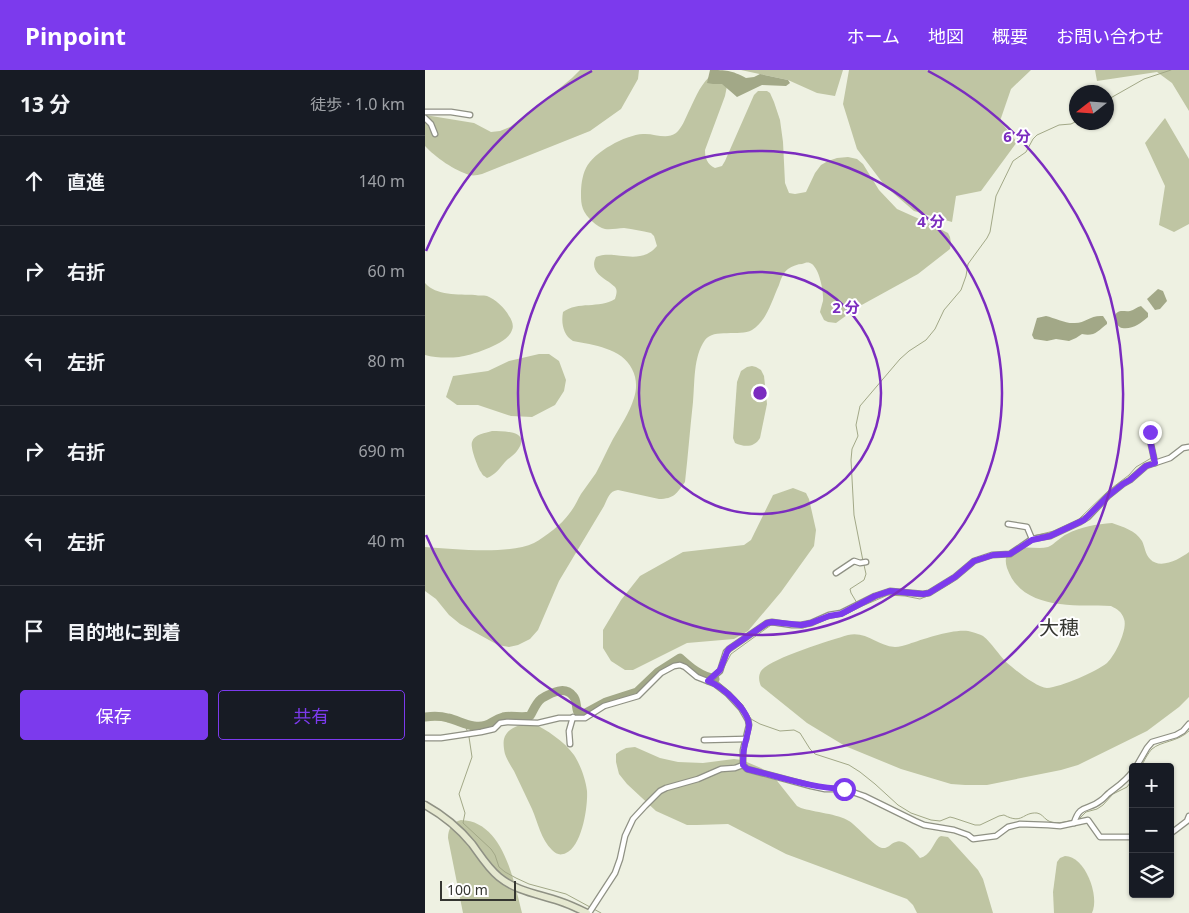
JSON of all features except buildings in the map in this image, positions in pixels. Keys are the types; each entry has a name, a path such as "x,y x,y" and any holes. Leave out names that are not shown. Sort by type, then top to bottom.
{"main road":[{"path":"425,805 456,827 493,871 506,882 521,889 571,905 587,913"}],"street":[{"path":"425,112 451,112 470,115"},
{"path":"425,118 431,124 435,134"},
{"path":"1150,425 1150,440 1155,463"},
{"path":"708,681 720,670 729,649 767,623 801,625 811,623 829,616 841,614 875,596 890,591 929,593 955,577 974,561 993,555 1010,554 1032,540 1050,536 1084,520 1108,496 1146,466 1170,458 1183,448 1189,446"},
{"path":"1008,524 1027,527 1032,540"},
{"path":"836,573 854,561 866,562"},
{"path":"425,738 441,738 481,732 494,729 500,723 507,722 538,723 559,718 585,718 605,706 638,696 661,673 680,665 697,677 715,684 741,708 749,725 743,750 743,765 747,769 825,788 844,789 864,796 924,825 954,830 973,839 995,836 1008,828 1020,824 1060,826 1088,820 1100,838 1129,837"},
{"path":"570,744 569,731 573,717"},
{"path":"1138,763 1152,742 1176,735 1189,724"},
{"path":"704,740 746,739"},
{"path":"587,913 610,883 615,873 625,836 633,819 660,791 698,779 721,769 735,768 743,765"},
{"path":"1074,823 1076,816 1083,808 1100,802 1129,775"},
{"path":"1174,831 1187,821 1189,816"}],"shaded area":[{"path":"580,70 639,70 638,79 621,109 590,131 476,175 464,173 452,167 425,146 425,115 474,123 491,132 500,131 510,127 538,106"},
{"path":"710,70 728,71 746,78 760,74 788,80 790,83 786,86 762,85 737,97 722,84 707,83"},
{"path":"741,70 843,70 835,96 817,93 788,80"},
{"path":"849,70 1031,70 1011,89 1000,121 1017,142 981,191 956,196 952,222 914,211 885,186 857,149 843,104"},
{"path":"1095,70 1189,70 1189,111 1172,83 1157,72 1097,81"},
{"path":"709,77 727,86 705,150 705,156 710,165 715,168 722,166 754,95 758,91 767,91 770,93 780,120 785,183 789,193 806,192 815,173 821,165 828,161 848,157 857,159 863,164 879,190 897,209 948,233 951,243 950,249 918,274 858,307 836,323 824,320 820,312 823,292 816,269 809,263 795,265 783,274 769,310 757,326 747,332 720,333 709,336 701,347 696,362 685,482 675,495 664,499 618,490 611,493 559,581 538,630 530,639 518,645 509,647 498,645 460,624 449,615 436,599 425,591 425,547 496,550 523,547 534,543 566,518 596,473 630,409 635,395 636,380 634,372 621,356 606,349 573,341 563,328 563,312 575,307 602,304 615,299 617,292 615,287 599,275 595,269 594,261 596,257 611,255 635,257 650,252 657,246 651,233 624,228 605,229 592,221 584,212 581,203 581,188 584,174 590,162 596,156 619,141 643,134 668,136 676,133"},
{"path":"1165,118 1189,159 1189,224 1174,232 1159,225 1165,186 1145,143"},
{"path":"425,283 441,292 490,297 502,307 511,319 512,330 504,340 497,344 465,356 446,358 425,355"},
{"path":"1158,289 1163,291 1167,301 1160,309 1155,310 1147,299"},
{"path":"1141,306 1148,313 1148,317 1133,327 1122,328 1118,326 1115,316 1118,312 1130,311"},
{"path":"1046,316 1064,322 1079,323 1103,316 1107,324 1096,333 1090,335 1082,334 1069,341 1034,339 1032,335 1037,318"},
{"path":"539,354 549,354 559,361 566,380 564,391 555,405 532,417 511,416 478,405 457,405 446,397 453,376 488,371 509,361"},
{"path":"752,366 761,370 764,376 767,404 760,438 755,444 745,446 735,443 733,438 737,382 741,371"},
{"path":"492,431 515,434 521,439 521,444 516,452 497,471 487,478 478,466 473,453 472,442 475,437"},
{"path":"793,488 806,493 809,499 816,530 814,546 781,592 748,631 734,639 687,643 633,670 625,670 611,661 603,648 603,630 621,600 640,576 683,552 744,545 751,540 773,495"},
{"path":"1112,523 1129,529 1136,534 1142,541 1148,557 1159,564 1181,558 1189,552 1189,697 1147,731 1078,765 987,785 951,784 901,769 845,746 807,723 761,686 759,675 766,666 815,645 855,634 895,647 941,634 966,631 983,636 1006,662 1026,678 1043,687 1061,685 1087,675 1102,667 1114,655 1124,629 1125,623 1122,614 1111,606 1066,605 1037,599 1025,592 1014,582 1007,568 1006,559 1007,554 1015,549 1048,547 1064,535 1077,529"},
{"path":"532,723 555,736 566,745 574,755 585,782 587,798 583,825 576,843 572,849 564,854 555,853 545,841 532,809 505,754 504,741 508,732 520,725"},
{"path":"635,747 660,758 678,762 703,763 734,759 742,760 761,768 774,777 797,806 849,821 882,848 886,848 899,841 909,846 920,858 929,852 939,837 948,837 978,870 983,879 993,913 917,913 907,899 786,854 728,824 687,825 656,811 619,774 616,754 626,748"},
{"path":"461,820 475,823 487,830 497,841 510,870 522,913 463,913 448,838 451,826"},
{"path":"1065,856 1079,863 1089,878 1094,897 1092,913 1054,913 1053,892 1057,862"}],"waterway":[{"path":"1114,96 1144,79 1171,70"},
{"path":"863,561 854,515 851,460 852,449 858,436 856,425 860,406 900,359 926,340 935,329 944,310 961,290 968,264 990,232 996,196 1013,161 1026,152 1037,135 1059,125 1069,124"},
{"path":"1033,536 1054,531 1078,520 1136,467 1153,457"},
{"path":"977,562 951,583 920,599 888,595 843,616 803,628 771,625 731,654 721,673 715,679 742,704 751,719 780,731 794,730 800,733 815,754 849,765 875,784 898,805 911,813 940,821 950,817 975,825 980,825 999,816 1004,815 1015,819 1032,813 1039,813 1047,820 1053,822 1060,823 1074,820"},
{"path":"857,603 850,589 864,580 866,574 864,565"},
{"path":"425,717 443,717 471,725 484,726 503,717 530,716 542,699 554,692 561,691 567,691 573,696 578,712 582,715 606,702 637,692 658,672 680,658 700,674 715,679"},
{"path":"465,725 468,733"},
{"path":"1143,763 1156,746 1185,735 1189,731"},
{"path":"469,737 472,757 459,794 465,813 463,823 491,849 499,867 505,872 529,884 566,894 601,913"},
{"path":"1077,819 1086,812 1097,809 1113,794 1129,784"}],"district":[{"name":"大穂","path":"1059,628"}],"route":[{"path":"844,789 811,786 747,769 743,765 743,750 749,725 748,720 741,708 728,694 708,681 720,670 729,649 767,623 792,625 811,623 820,618 841,614 875,596 890,591 929,593 965,570 974,561 993,555 1010,554 1032,540 1061,532 1088,517 1108,496 1140,470 1155,463 1150,432"}]}
